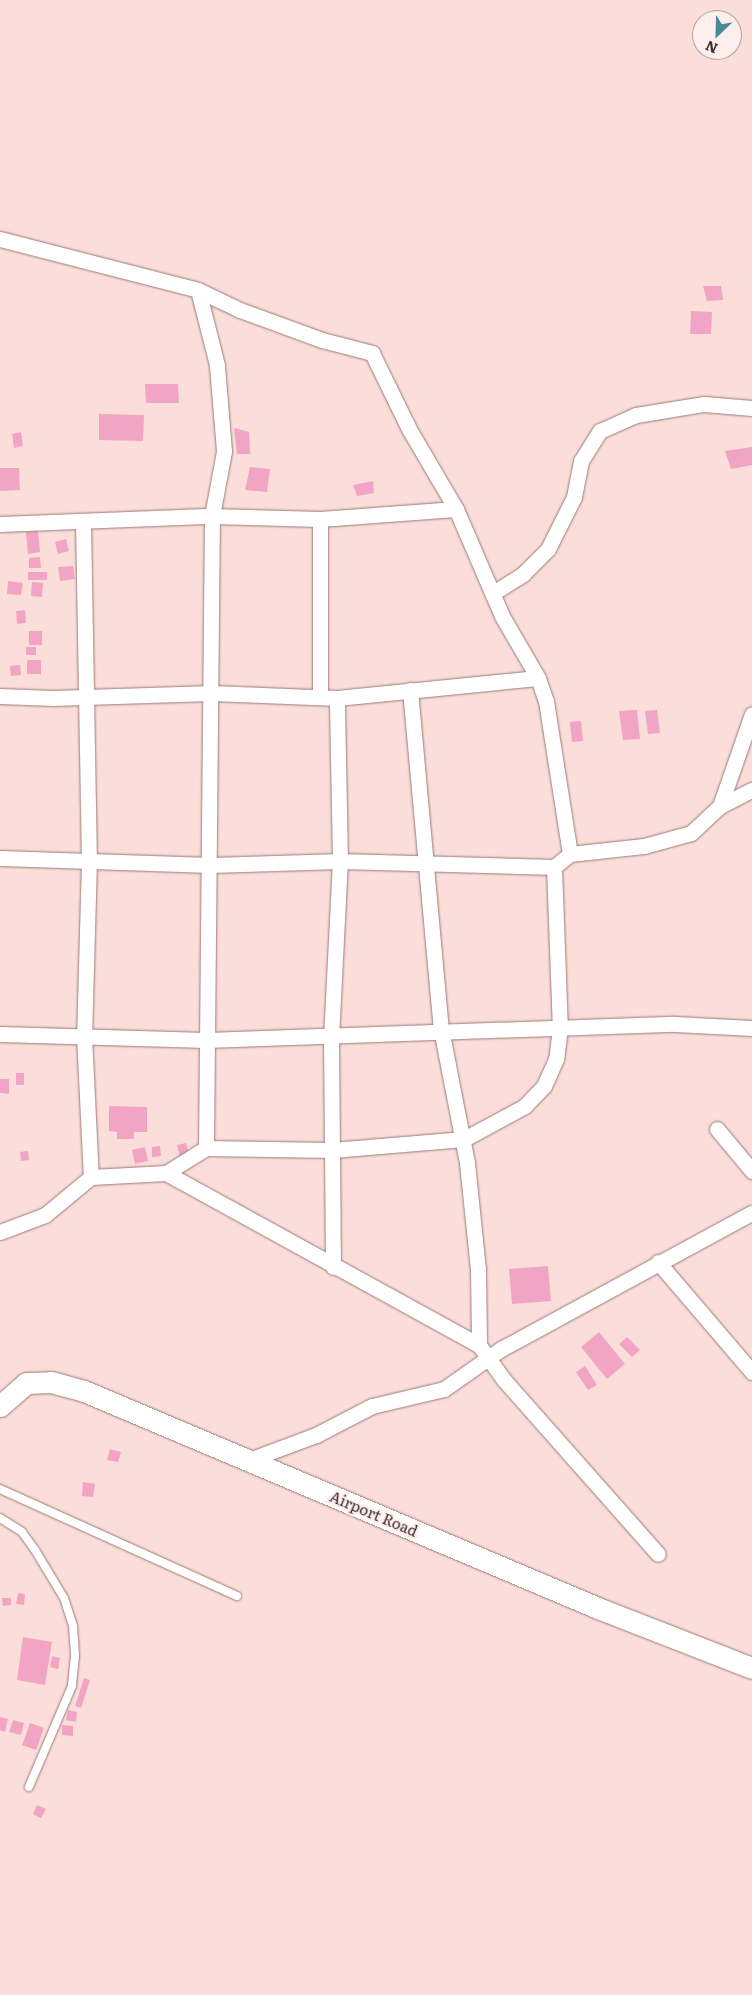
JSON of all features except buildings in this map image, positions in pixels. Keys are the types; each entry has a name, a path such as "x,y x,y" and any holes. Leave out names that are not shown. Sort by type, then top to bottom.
{"street":[{"path":"0,239 198,290 240,310 322,340 372,353 409,429 456,509 502,616 538,678 546,701 570,854"},
{"path":"198,290 217,365 224,451 212,516 211,865 206,1040 208,1077 206,1148"},
{"path":"493,593 523,574 548,549 574,497 581,461 600,431 636,415 704,404 752,408"},
{"path":"0,524 212,516 320,519 456,509"},
{"path":"320,519 320,696"},
{"path":"83,521 89,860 84,1036 91,1177"},
{"path":"0,696 212,693 337,698 538,678"},
{"path":"410,690 424,863 441,1029 464,1138 478,1269 479,1345"},
{"path":"332,1267 331,1038 340,861 337,698"},
{"path":"720,806 752,714"},
{"path":"0,858 211,865 340,861 554,866 570,854 644,846 691,833 720,806 752,790"},
{"path":"0,1232 45,1215 91,1177 166,1173 206,1148 332,1150 464,1138 525,1106 544,1086 556,1059 560,1028 554,866"},
{"path":"0,1034 206,1040 331,1038 441,1029 560,1028 675,1024 752,1028"},
{"path":"717,1129 752,1171"},
{"path":"166,1173 332,1267 479,1345 487,1358 658,1554"},
{"path":"249,1460 316,1435 372,1406 444,1389 487,1358 658,1262 752,1213"},
{"path":"658,1262 752,1372"},
{"name":"Airport Road","path":"0,1406 26,1383 51,1382 139,1412 598,1608 752,1668"}],"lane":[{"path":"0,1489 237,1596"},
{"path":"0,1518 22,1532 36,1550 64,1598 73,1626 76,1656 72,1686 29,1787"}]}
